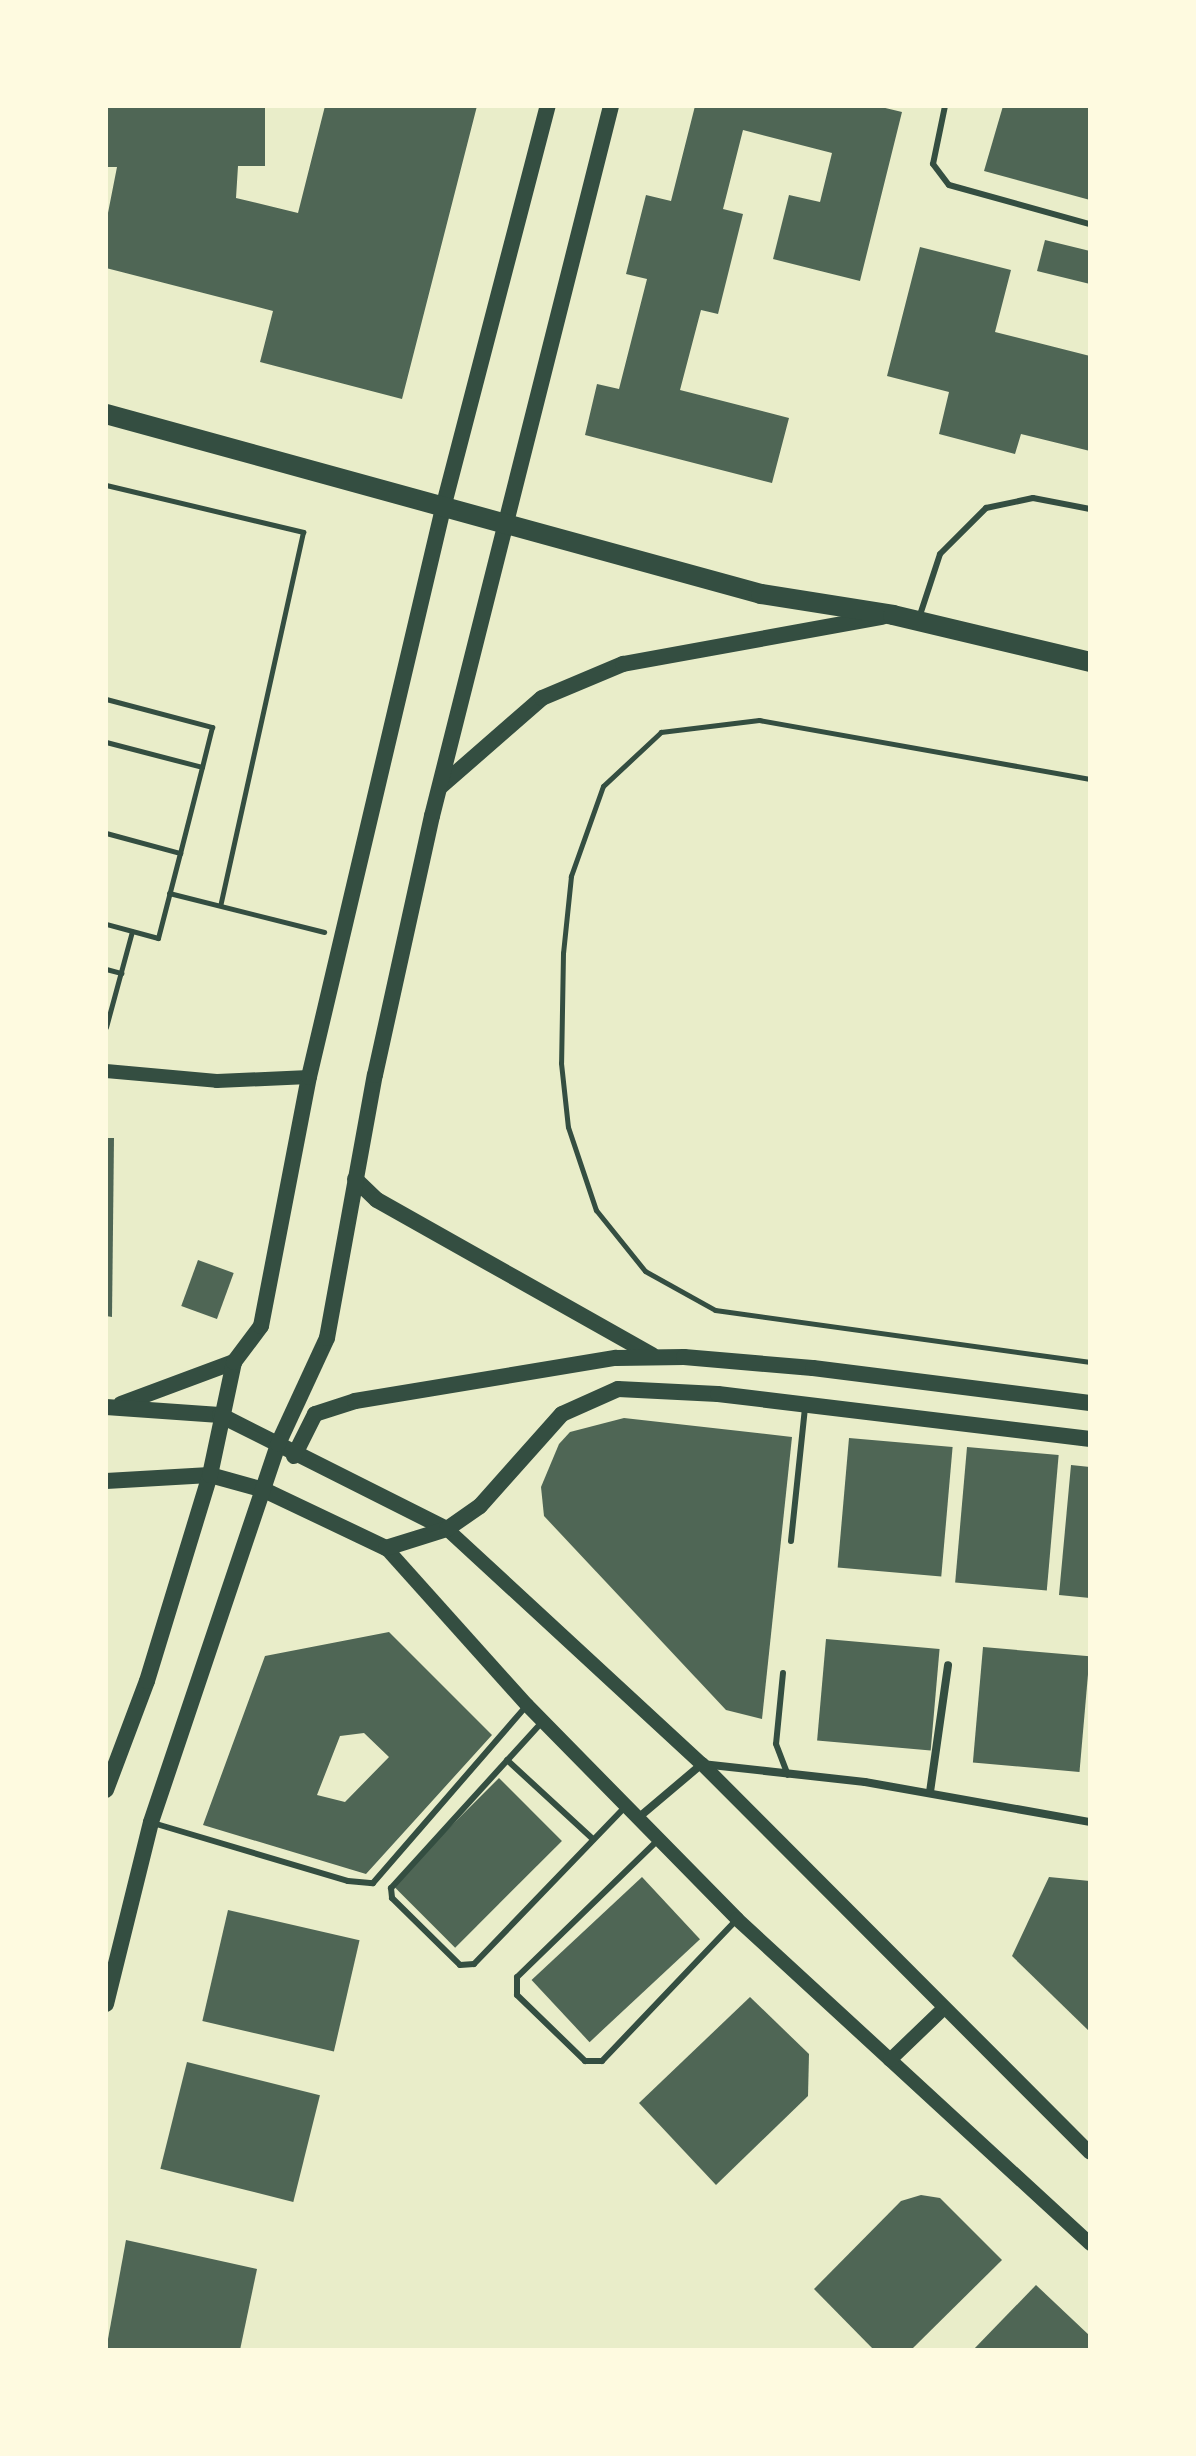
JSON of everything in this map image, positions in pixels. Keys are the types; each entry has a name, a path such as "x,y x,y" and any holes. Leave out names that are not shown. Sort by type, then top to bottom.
{"main road":[{"path":"106,1790 147,1681 210,1475 220,1415 234,1362 261,1326 309,1077 342,936 444,504 548,106"},
{"path":"106,2004 151,1822 278,1444 327,1338 355,1179 440,787 502,522 611,106"},
{"path":"106,414 444,504 761,594 893,615 1090,662"},
{"path":"440,787 542,698 623,664 893,615"},
{"path":"355,1179 377,1200 654,1357"},
{"path":"294,1456 315,1414 355,1401 616,1358 654,1357 813,1368 1090,1403"},
{"path":"109,1407 234,1362"},
{"path":"106,1481 210,1475 264,1490 386,1548 447,1529 480,1506 562,1414 590,1398 618,1389 805,1404 1090,1439"},
{"path":"109,1407 220,1415 278,1444 294,1456 447,1529"}],"street":[{"path":"106,1071 217,1081 309,1077"},
{"path":"447,1529 702,1764 1090,2153"},
{"path":"386,1548 527,1705 737,1919 1090,2244"},
{"path":"930,1792 948,1665"},
{"path":"638,1818 702,1764 930,1792 1090,1822"},
{"path":"890,2060 944,2008"}],"lane":[{"path":"945,106 933,164 949,185 1090,224"},
{"path":"918,621 940,554 986,508 1033,498 1090,509"},
{"path":"791,1541 805,1404"},
{"path":"783,1673 776,1744 789,1776"},
{"path":"151,1822 348,1881 373,1883 527,1705"},
{"path":"543,1721 391,1888 392,1898 460,1965 474,1964 626,1806"},
{"path":"507,1760 593,1839"},
{"path":"659,1839 517,1977 517,1995 585,2061 602,2061 737,1919"}],"path":[{"path":"106,485 303,532 220,905"},
{"path":"106,699 212,727 158,938 106,924"},
{"path":"1090,779 759,720 661,732 603,786 571,876 563,953 561,1063 568,1127 596,1210 645,1271 656,1278 715,1310 1090,1362"},
{"path":"106,742 202,767"},
{"path":"106,833 180,853"},
{"path":"169,893 342,936"},
{"path":"106,1027 132,931"},
{"path":"106,969 121,973"},
{"path":"106,995 115,998"}],"building":[{"path":"106,106 265,106 265,166 238,166 236,198 298,213 325,106 477,106 402,399 260,362 273,311 106,268 106,223 117,167 106,167"},
{"path":"695,106 877,106 902,112 860,281 773,259 789,195 820,202 832,153 743,130 723,209 743,214 718,314 701,310 680,390 789,418 772,483 585,435 597,384 619,389 647,279 626,274 646,195 671,201"},
{"path":"1003,106 1090,106 1090,200 984,171"},
{"path":"1045,240 1090,251 1090,284 1037,271"},
{"path":"920,247 1011,270 995,332 1090,356 1090,451 1021,434 1015,454 939,434 949,392 887,376"},
{"path":"106,1138 114,1138 112,1317 106,1316"},
{"path":"198,1260 234,1273 217,1319 181,1306"},
{"path":"624,1418 792,1437 762,1719 726,1710 544,1516 541,1487 559,1444 570,1432"},
{"path":"849,1438 953,1447 941,1577 838,1568"},
{"path":"967,1447 1059,1455 1047,1591 955,1582"},
{"path":"1071,1465 1090,1467 1090,1598 1059,1595"},
{"path":"389,1632 492,1735 366,1874 203,1825 265,1656","holes":["364,1733 389,1757 345,1802 317,1795 340,1736"]},
{"path":"826,1639 940,1649 931,1751 817,1741"},
{"path":"983,1647 1090,1656 1079,1772 973,1763"},
{"path":"499,1778 562,1841 455,1948 392,1885"},
{"path":"642,1877 700,1939 590,2042 532,1980"},
{"path":"1049,1877 1090,1881 1090,2032 1012,1956"},
{"path":"228,1910 360,1940 334,2051 202,2021"},
{"path":"750,1997 809,2054 808,2096 716,2185 639,2103"},
{"path":"187,2062 320,2095 293,2202 160,2169"},
{"path":"921,2195 940,2198 1002,2260 911,2350 874,2350 814,2289 901,2201"},
{"path":"126,2240 257,2269 240,2350 106,2350"},
{"path":"1036,2285 1090,2336 1090,2350 973,2350"}]}
